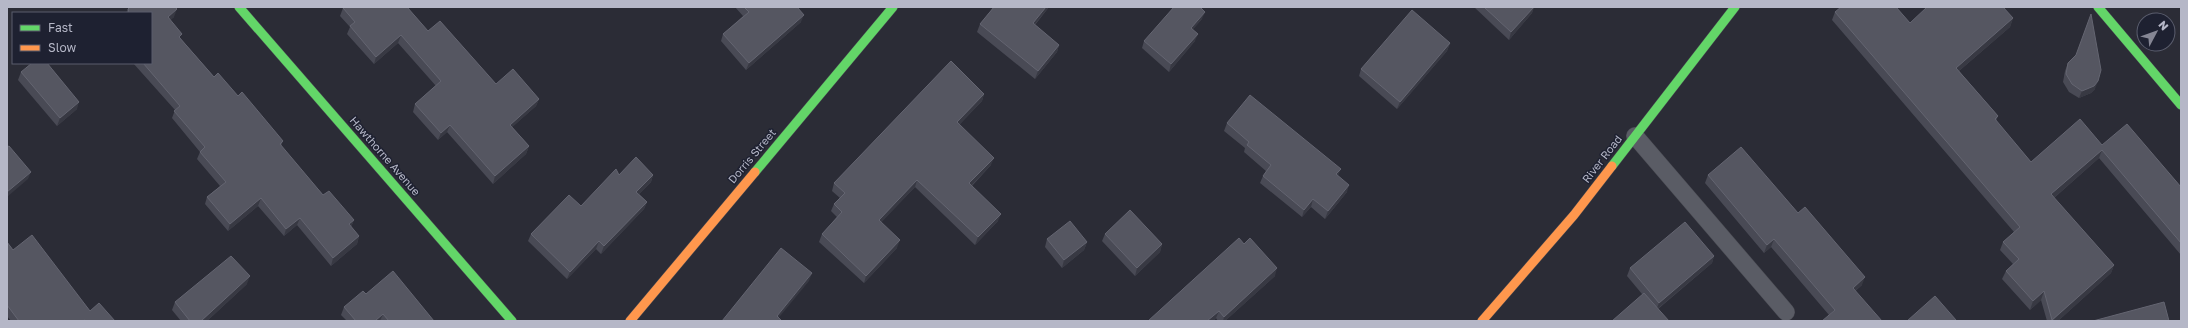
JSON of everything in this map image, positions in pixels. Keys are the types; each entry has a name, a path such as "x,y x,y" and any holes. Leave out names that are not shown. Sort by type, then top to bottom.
{"street":[{"name":"Hawthorne Avenue","path":"239,7 512,321"},
{"name":"Dorris Street","path":"630,321 893,7"},
{"path":"1720,7 1730,15"},
{"name":"River Road","path":"1482,321 1574,215 1735,7"},
{"path":"2098,7 2181,105"}],"lane":[{"path":"1635,136 1786,312"}],"building":[{"path":"130,7 175,7 177,9 168,17 182,34 179,37 214,77 218,73 238,96 242,92 283,141 280,144 323,195 329,191 354,220 349,224 359,236 333,258 300,218 286,229 261,198 230,224 207,197 226,182 200,152 205,147 174,111 180,106 144,64 152,64 152,12 129,12 128,9"},
{"path":"407,7 428,31 440,21 496,84 513,69 539,99 510,125 529,146 495,176 450,125 441,133 415,104 441,81 401,35 376,57 350,26 355,22 343,8"},
{"path":"744,7 797,7 804,15 749,63 723,34 749,12"},
{"path":"994,7 1046,7 1033,23 1059,45 1038,71 980,24"},
{"path":"1174,7 1200,7 1205,12 1191,28 1198,34 1171,64 1144,41"},
{"path":"1484,7 1534,7 1511,32"},
{"path":"1841,7 1896,7 1910,23 1927,7 2003,7 2013,18 1956,68 1998,116 1995,119 2031,162 2080,119 2102,145 2127,124 2181,187 2181,243 2102,150 2051,194 2114,265 2052,320 2044,291 2033,301 2006,271 2019,259 2003,242 2020,227 1835,12"},
{"path":"1412,10 1450,43 1400,102 1361,69"},
{"path":"2091,14 2101,70 2098,81 2094,86 2082,91 2072,84 2066,74 2068,63 2076,55"},
{"path":"951,61 984,94 957,122 994,158 969,183 1001,214 978,237 917,180 879,220 900,240 866,276 822,234 842,212 834,204 845,193 834,183"},
{"path":"31,64 48,64 79,102 60,118 21,72"},
{"path":"1250,95 1341,169 1336,174 1349,185 1328,211 1313,199 1304,210 1263,176 1271,165 1247,145 1249,142 1227,123"},
{"path":"9,146 31,172 7,192 7,147"},
{"path":"1741,147 1798,213 1805,207 1865,277 1853,288 1882,321 1822,321 1835,310 1774,239 1767,245 1708,175"},
{"path":"636,157 653,175 636,192 647,202 604,246 599,241 570,272 531,234 569,195 581,206 616,169 619,175"},
{"path":"1130,210 1162,244 1137,268 1105,234"},
{"path":"1070,221 1087,242 1064,260 1047,239"},
{"path":"1685,222 1714,256 1659,303 1630,268"},
{"path":"32,235 90,311 99,303 115,321 19,321 7,305 7,242 13,250"},
{"path":"1239,238 1244,244 1250,238 1277,268 1224,317 1219,311 1207,321 1148,321"},
{"path":"781,248 812,273 777,316 782,321 722,321"},
{"path":"231,256 250,276 201,321 190,321 175,302"},
{"path":"393,271 434,321 389,321 383,314 375,321 356,321 344,307 363,291 366,294"},
{"path":"1644,293 1669,321 1612,321"},
{"path":"1935,296 1956,320 1955,321 1907,321"},
{"path":"2164,302 2169,321 2093,321"}],"traffic: fast":[{"path":"239,7 512,321"},
{"path":"755,172 893,7"},
{"path":"1612,166 1735,7"},
{"path":"2098,7 2181,105"}],"traffic: slow":[{"path":"1482,321 1574,215 1612,166"},
{"path":"630,321 755,172"}]}
